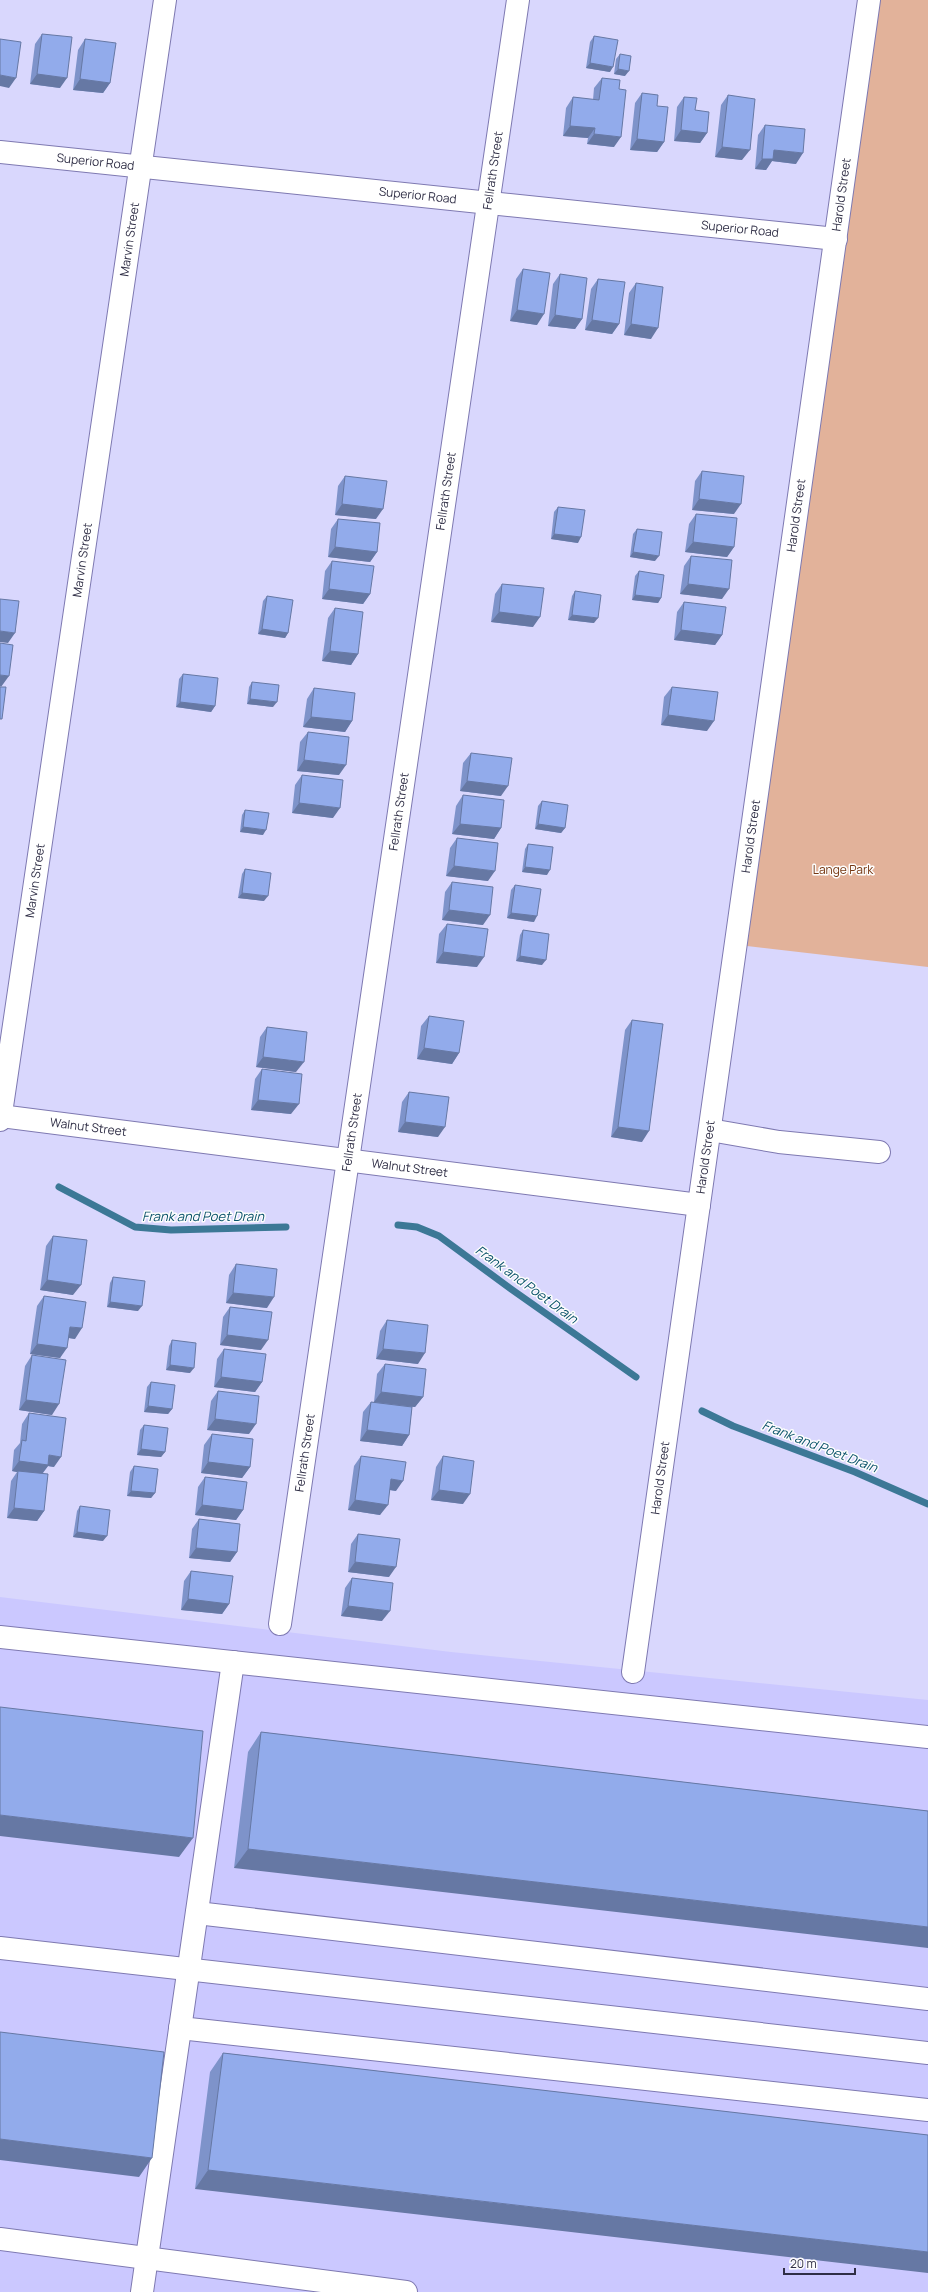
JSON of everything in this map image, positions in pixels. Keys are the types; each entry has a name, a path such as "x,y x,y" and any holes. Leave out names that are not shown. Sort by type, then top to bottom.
{"street":[{"name":"Marvin Street","path":"0,1117 164,0"},
{"name":"Fellrath Street","path":"280,1624 487,202 518,0"},
{"name":"Harold Street","path":"633,1672 869,0"},
{"name":"Superior Road","path":"0,152 836,239"},
{"name":"Walnut Street","path":"0,1117 348,1159 699,1205"},
{"path":"710,1130 779,1142 879,1152"},
{"path":"0,1638 928,1737"},
{"path":"142,2292 233,1662"},
{"path":"197,1913 928,1999"},
{"path":"0,1948 928,2053"},
{"path":"180,2028 928,2110"},
{"path":"0,2239 406,2292"}],"shaded area":[{"path":"0,1597 451,1652 928,1700 928,2292 0,2292"}],"green space":[{"name":"Lange Park","path":"878,0 928,0 928,967 747,946"}],"building":[{"path":"42,34 72,37 67,78 37,74"},
{"path":"594,36 618,40 613,67 590,63"},
{"path":"0,39 21,42 16,78 0,75"},
{"path":"85,39 116,43 110,83 80,79"},
{"path":"620,54 631,56 629,71 618,69"},
{"path":"602,78 620,80 619,89 626,90 621,137 594,134 595,128 570,126 573,97 599,100"},
{"path":"642,93 658,95 657,106 668,107 664,142 637,139"},
{"path":"728,95 755,99 750,150 722,147"},
{"path":"684,97 697,98 695,110 709,112 707,133 681,130"},
{"path":"765,125 805,129 803,153 774,150 773,159 762,159"},
{"path":"523,269 550,273 544,314 517,310"},
{"path":"560,274 587,278 582,319 555,315"},
{"path":"598,279 625,282 619,324 592,320"},
{"path":"636,283 663,287 658,328 631,324"},
{"path":"702,471 744,476 741,504 699,499"},
{"path":"345,476 387,481 383,509 342,504"},
{"path":"558,507 585,510 581,537 554,534"},
{"path":"696,514 737,518 734,547 693,542"},
{"path":"338,519 380,523 377,552 335,547"},
{"path":"637,529 662,532 659,556 633,552"},
{"path":"691,556 732,560 729,589 688,584"},
{"path":"332,561 374,566 370,594 329,589"},
{"path":"639,571 664,575 661,598 635,595"},
{"path":"502,584 544,588 540,617 499,612"},
{"path":"575,591 601,595 598,618 572,615"},
{"path":"267,596 293,600 288,633 262,629"},
{"path":"0,599 19,601 15,633 0,631"},
{"path":"684,602 726,607 722,635 681,630"},
{"path":"335,608 363,612 358,654 330,651"},
{"path":"0,643 13,645 9,676 0,675"},
{"path":"183,674 218,678 215,706 180,702"},
{"path":"252,682 279,685 277,702 250,699"},
{"path":"0,687 6,687 2,719 0,719"},
{"path":"672,687 718,692 714,721 668,715"},
{"path":"314,688 355,693 352,721 311,717"},
{"path":"308,732 349,737 346,765 304,760"},
{"path":"471,753 512,758 508,786 467,781"},
{"path":"302,775 343,780 340,808 299,803"},
{"path":"463,795 504,800 501,828 460,824"},
{"path":"542,801 568,805 565,828 538,824"},
{"path":"245,810 269,813 266,830 243,827"},
{"path":"457,838 498,843 495,871 454,866"},
{"path":"528,844 553,847 550,870 525,867"},
{"path":"245,869 271,873 268,896 242,893"},
{"path":"452,882 493,887 490,915 449,910"},
{"path":"515,885 541,889 537,916 511,913"},
{"path":"447,924 488,929 484,957 443,952"},
{"path":"523,930 549,934 546,960 520,956"},
{"path":"429,1016 464,1021 459,1053 424,1048"},
{"path":"632,1020 663,1024 649,1131 618,1127"},
{"path":"267,1027 307,1032 304,1062 263,1057"},
{"path":"262,1069 302,1074 299,1104 258,1100"},
{"path":"409,1092 449,1097 445,1127 405,1122"},
{"path":"53,1236 87,1240 81,1285 47,1280"},
{"path":"236,1264 277,1269 274,1297 233,1293"},
{"path":"113,1277 145,1281 142,1306 110,1302"},
{"path":"44,1296 86,1302 82,1328 70,1327 67,1348 37,1344"},
{"path":"230,1307 272,1312 268,1340 227,1335"},
{"path":"387,1320 428,1325 425,1353 383,1349"},
{"path":"172,1340 196,1343 194,1368 170,1365"},
{"path":"224,1349 266,1354 262,1382 221,1377"},
{"path":"32,1355 66,1360 59,1404 26,1400"},
{"path":"385,1364 426,1369 423,1397 381,1392"},
{"path":"151,1382 175,1385 172,1409 148,1406"},
{"path":"218,1391 259,1396 256,1424 215,1419"},
{"path":"371,1402 412,1407 409,1435 367,1430"},
{"path":"29,1413 66,1418 61,1457 49,1455 48,1465 19,1461 22,1440 26,1441"},
{"path":"144,1425 168,1428 165,1452 141,1449"},
{"path":"212,1434 253,1439 250,1467 208,1462"},
{"path":"361,1456 406,1462 403,1481 391,1479 388,1505 355,1500"},
{"path":"443,1456 474,1461 470,1494 439,1490"},
{"path":"134,1466 158,1469 155,1493 131,1491"},
{"path":"18,1471 48,1474 44,1511 14,1508"},
{"path":"205,1477 247,1482 243,1510 202,1505"},
{"path":"80,1506 110,1510 107,1536 77,1532"},
{"path":"199,1519 240,1524 237,1552 196,1548"},
{"path":"358,1534 400,1539 396,1567 355,1562"},
{"path":"191,1571 233,1576 229,1604 188,1599"},
{"path":"352,1578 393,1583 390,1611 348,1606"},
{"path":"0,1707 203,1731 193,1838 0,1815"},
{"path":"261,1732 928,1811 928,1927 248,1849"},
{"path":"0,2032 164,2052 152,2158 0,2139"},
{"path":"223,2053 928,2135 928,2252 208,2170"}],"waterway":[{"name":"Frank and Poet Drain","path":"59,1187 135,1227 171,1230 286,1227"},
{"name":"Frank and Poet Drain","path":"398,1225 417,1227 439,1236 636,1377"},
{"name":"Frank and Poet Drain","path":"702,1411 733,1426 855,1472 928,1504"}]}
